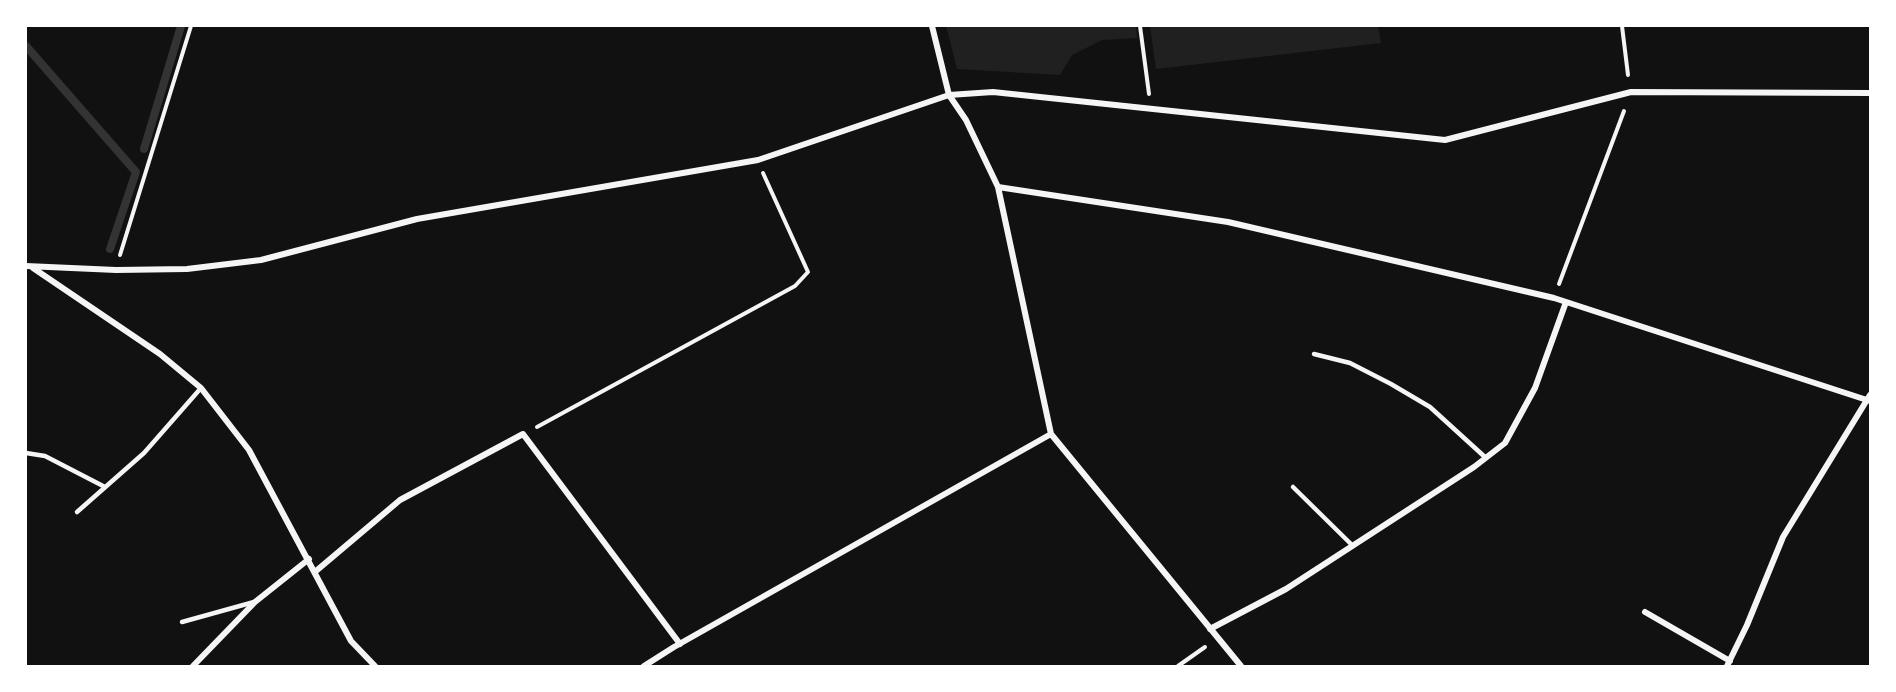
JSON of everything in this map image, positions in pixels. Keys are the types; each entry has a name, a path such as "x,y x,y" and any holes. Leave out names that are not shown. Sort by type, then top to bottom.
{"street":[{"path":"932,26 949,95 966,120 998,187 1051,434 1242,666"},
{"path":"29,267 116,270 187,269 261,260 417,219 758,160 949,95 993,92 1445,140 1631,92 1870,93"},
{"path":"998,187 1228,222 1554,298 1870,399 1783,537 1729,664 1645,612"},
{"path":"29,267 160,354 201,388 249,450 351,640 375,666"},
{"path":"1210,628 1286,590 1486,458 1505,443 1535,388 1566,302"},
{"path":"316,571 400,500 523,434 680,644"},
{"path":"644,666 1051,434"},
{"path":"193,666 255,602 309,559"}],"lane":[{"path":"1314,354 1350,363 1430,407 1486,458"},
{"path":"77,512 144,453 201,388"},
{"path":"26,453 45,456 105,487"},
{"path":"1293,487 1353,546"},
{"path":"182,622 255,602"}],"path":[{"path":"116,270 191,26"},
{"path":"1140,26 1150,110"},
{"path":"1554,298 1631,92 1622,26"},
{"path":"523,434 795,286 808,272 758,160"},
{"path":"1178,666 1218,638"}],"shaded area":[{"path":"946,26 1136,26 1137,38 1102,40 1072,55 1060,75 957,69"},
{"path":"1150,26 1378,26 1381,43 1156,69"}],"waterway":[{"path":"144,149 181,26"},
{"path":"26,46 136,172 110,249"}]}
